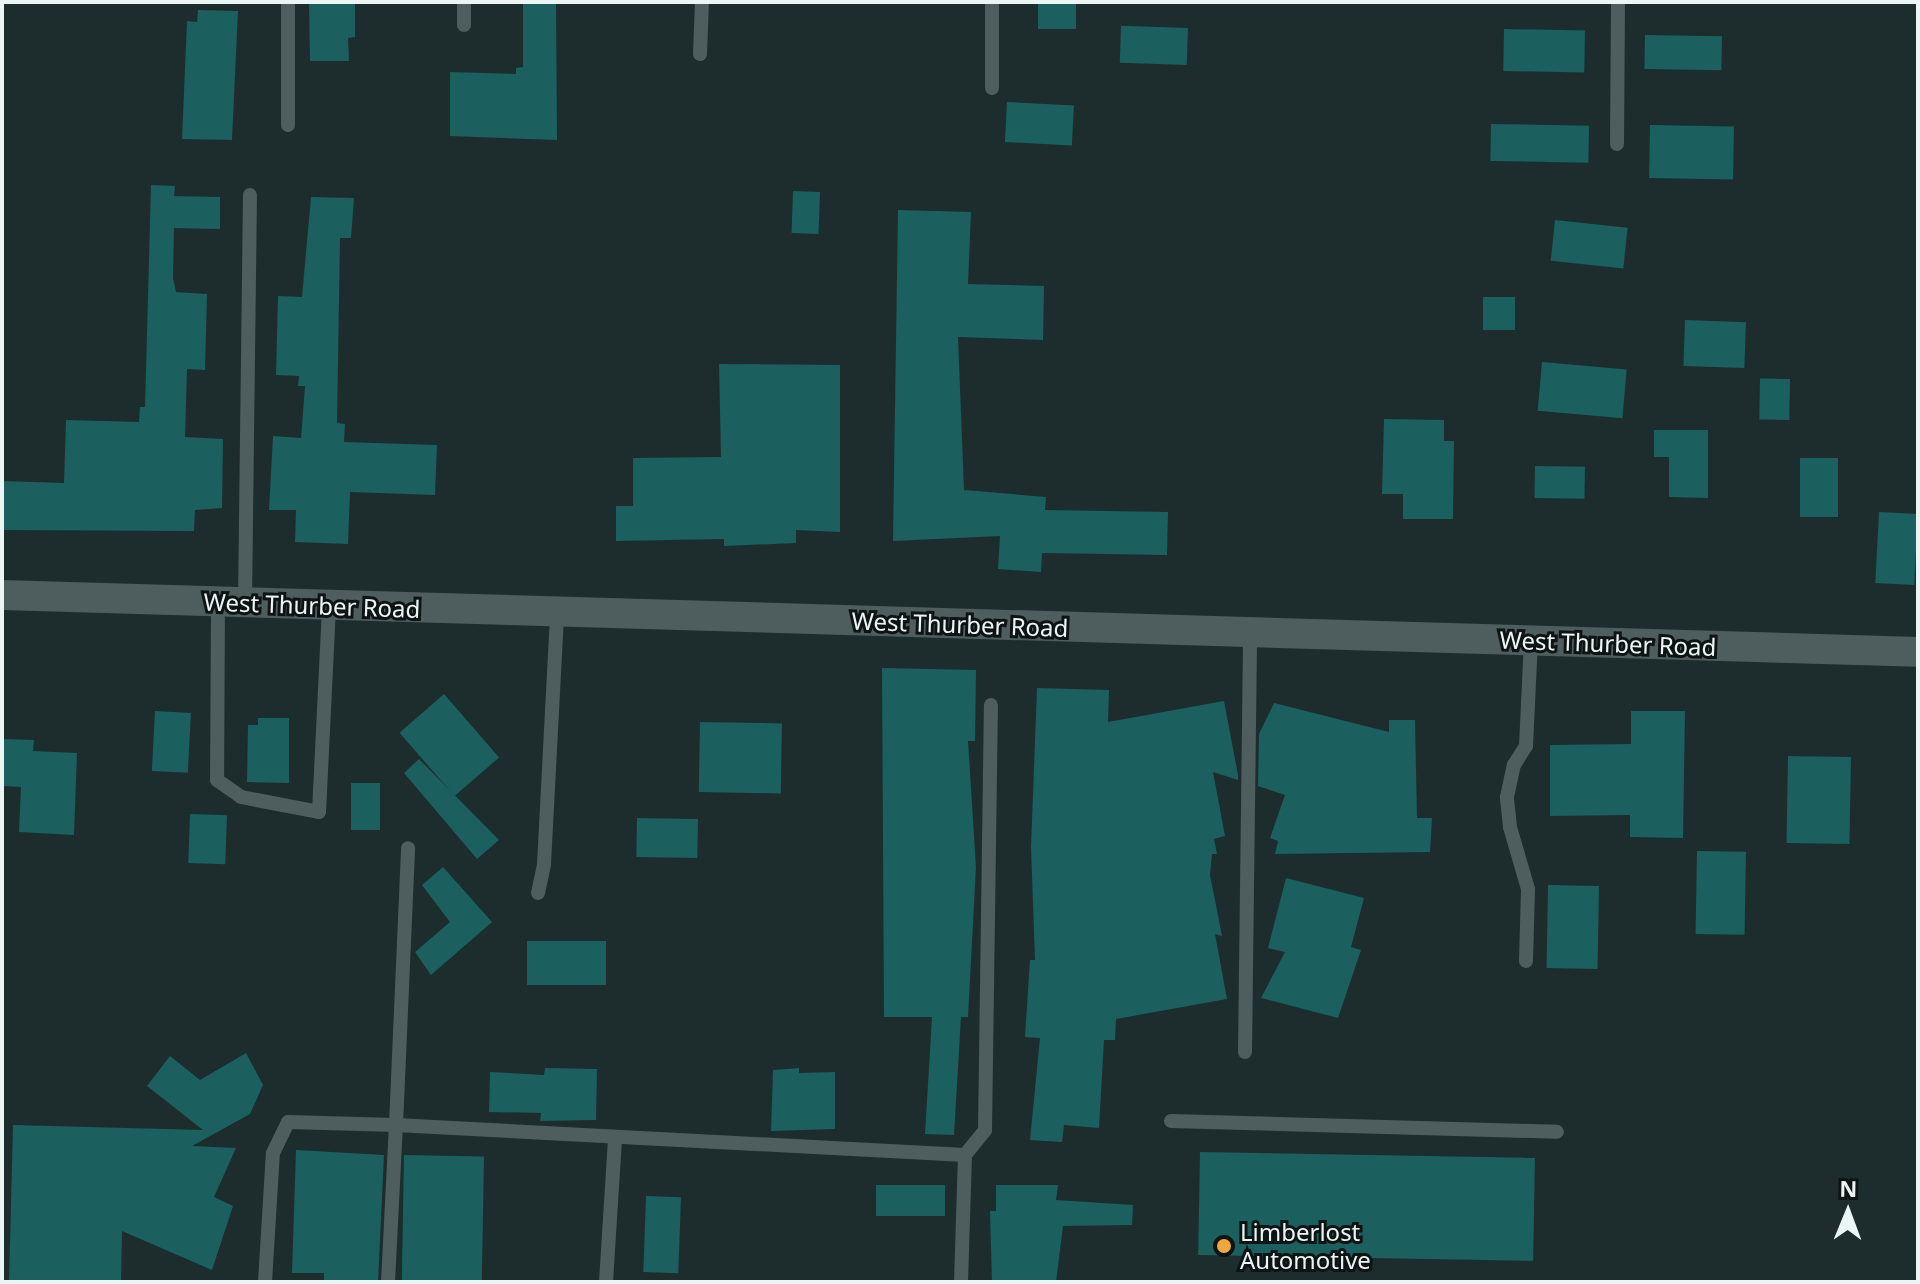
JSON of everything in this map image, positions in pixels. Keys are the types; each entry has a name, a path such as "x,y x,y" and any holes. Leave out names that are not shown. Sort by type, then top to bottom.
{"street":[{"name":"West Thurber Road","path":"2,595 1918,652"}],"lane":[{"path":"288,2 288,125"},
{"path":"464,2 464,25"},
{"path":"700,54 702,2"},
{"path":"992,2 992,88"},
{"path":"1617,144 1618,2"},
{"path":"250,195 231,602 217,780 241,797 319,812 329,605"},
{"path":"538,893 544,864 557,612"},
{"path":"1245,1052 1250,633"},
{"path":"1526,961 1528,889 1510,827 1507,797 1514,765 1526,746 1531,641"},
{"path":"961,1282 965,1155 985,1130 991,705"},
{"path":"388,1282 408,848"},
{"path":"1171,1121 1557,1132"},
{"path":"265,1282 273,1153 288,1122 965,1155"},
{"path":"606,1282 615,1137"}],"building":[{"path":"309,2 355,2 355,37 348,38 349,61 310,61"},
{"path":"523,2 556,2 557,140 450,136 450,72 516,74 516,68 523,67"},
{"path":"1038,2 1076,2 1076,29 1038,29"},
{"path":"198,10 238,11 232,140 182,139 187,21 197,22"},
{"path":"1121,26 1188,28 1187,65 1120,63"},
{"path":"1504,29 1585,30 1584,72 1503,71"},
{"path":"1645,35 1722,36 1721,70 1644,69"},
{"path":"1007,102 1074,106 1072,145 1005,142"},
{"path":"1491,124 1589,126 1588,163 1490,161"},
{"path":"1650,125 1734,126 1733,179 1649,178"},
{"path":"151,185 175,186 174,196 220,197 220,229 174,228 173,278 176,292 207,294 205,370 187,369 185,437 223,439 222,508 195,510 194,531 2,530 2,481 64,483 66,420 139,422 140,407 145,407"},
{"path":"793,191 820,192 819,234 792,233"},
{"path":"311,197 354,198 351,238 340,238 337,423 345,424 344,442 437,445 435,495 350,492 348,544 295,542 296,510 269,510 273,436 301,438 305,386 298,386 299,376 276,375 278,296 302,297"},
{"path":"898,210 971,212 968,284 1044,286 1043,340 958,337 964,490 1046,497 1045,510 1168,512 1167,555 1042,553 1041,572 998,569 1000,536 893,541"},
{"path":"1555,220 1628,228 1623,268 1551,261"},
{"path":"1483,297 1515,297 1515,330 1483,330"},
{"path":"1685,320 1746,322 1744,368 1683,366"},
{"path":"1542,362 1627,369 1622,418 1538,411"},
{"path":"719,364 840,365 840,532 796,530 796,543 724,546 724,539 616,541 616,506 633,506 633,458 721,457"},
{"path":"1760,378 1790,379 1789,420 1759,419"},
{"path":"1384,419 1444,420 1444,441 1454,441 1453,519 1403,519 1403,494 1382,494"},
{"path":"1654,430 1708,430 1708,498 1669,497 1669,457 1654,457"},
{"path":"1800,458 1838,458 1838,517 1800,517"},
{"path":"1535,466 1585,467 1584,499 1534,498"},
{"path":"1879,512 1918,514 1914,585 1875,583"},
{"path":"882,668 976,670 975,741 968,741 976,867 968,1017 961,1017 954,1135 925,1134 932,1017 884,1017"},
{"path":"1037,688 1109,690 1108,722 1224,701 1238,775 1238,780 1213,772 1225,836 1214,839 1217,854 1212,854 1210,875 1222,936 1215,934 1227,999 1116,1019 1115,1040 1104,1040 1099,1128 1064,1125 1062,1142 1030,1140 1040,1038 1025,1037 1030,960 1035,960 1031,847"},
{"path":"444,694 499,757 455,796 399,733"},
{"path":"1274,703 1389,732 1389,720 1415,720 1417,818 1432,818 1430,852 1275,854 1278,841 1270,838 1285,795 1258,786 1259,734"},
{"path":"155,711 191,713 188,773 152,771"},
{"path":"1631,711 1685,711 1683,838 1630,837 1630,815 1550,816 1550,745 1631,744"},
{"path":"258,718 289,718 289,783 247,782 248,725 258,725"},
{"path":"700,722 782,723 781,793 699,792"},
{"path":"2,739 34,740 33,751 77,753 74,835 19,832 21,787 2,786"},
{"path":"1788,756 1851,757 1849,844 1786,843"},
{"path":"419,759 499,840 477,859 404,773"},
{"path":"351,783 380,783 380,830 351,830"},
{"path":"190,814 227,815 225,864 188,863"},
{"path":"637,818 698,819 697,858 636,857"},
{"path":"1697,851 1746,852 1745,935 1696,934"},
{"path":"443,867 492,922 431,975 415,952 450,922 422,885"},
{"path":"1286,878 1364,898 1351,947 1361,950 1338,1018 1261,998 1285,952 1268,948"},
{"path":"1548,885 1599,886 1598,969 1547,968"},
{"path":"527,941 606,941 606,985 527,985"},
{"path":"246,1053 263,1085 250,1114 192,1146 236,1148 214,1197 233,1206 212,1270 122,1231 121,1282 9,1282 13,1125 203,1130 147,1086 170,1056 200,1080"},
{"path":"545,1068 597,1069 596,1120 540,1121 541,1113 489,1112 490,1072 544,1075"},
{"path":"799,1068 799,1073 835,1072 835,1129 771,1131 773,1070"},
{"path":"296,1150 384,1155 378,1282 324,1282 324,1273 292,1273"},
{"path":"1200,1152 1535,1158 1533,1261 1198,1255"},
{"path":"404,1155 484,1156 482,1282 402,1282"},
{"path":"876,1185 945,1185 945,1216 876,1216"},
{"path":"996,1185 1058,1185 1056,1200 1133,1205 1132,1225 1063,1226 1056,1282 992,1282 990,1211 996,1211"},
{"path":"646,1196 681,1197 678,1273 643,1272"}],"place":[{"name":"Limberlost Automotive","path":"1224,1246"}]}
